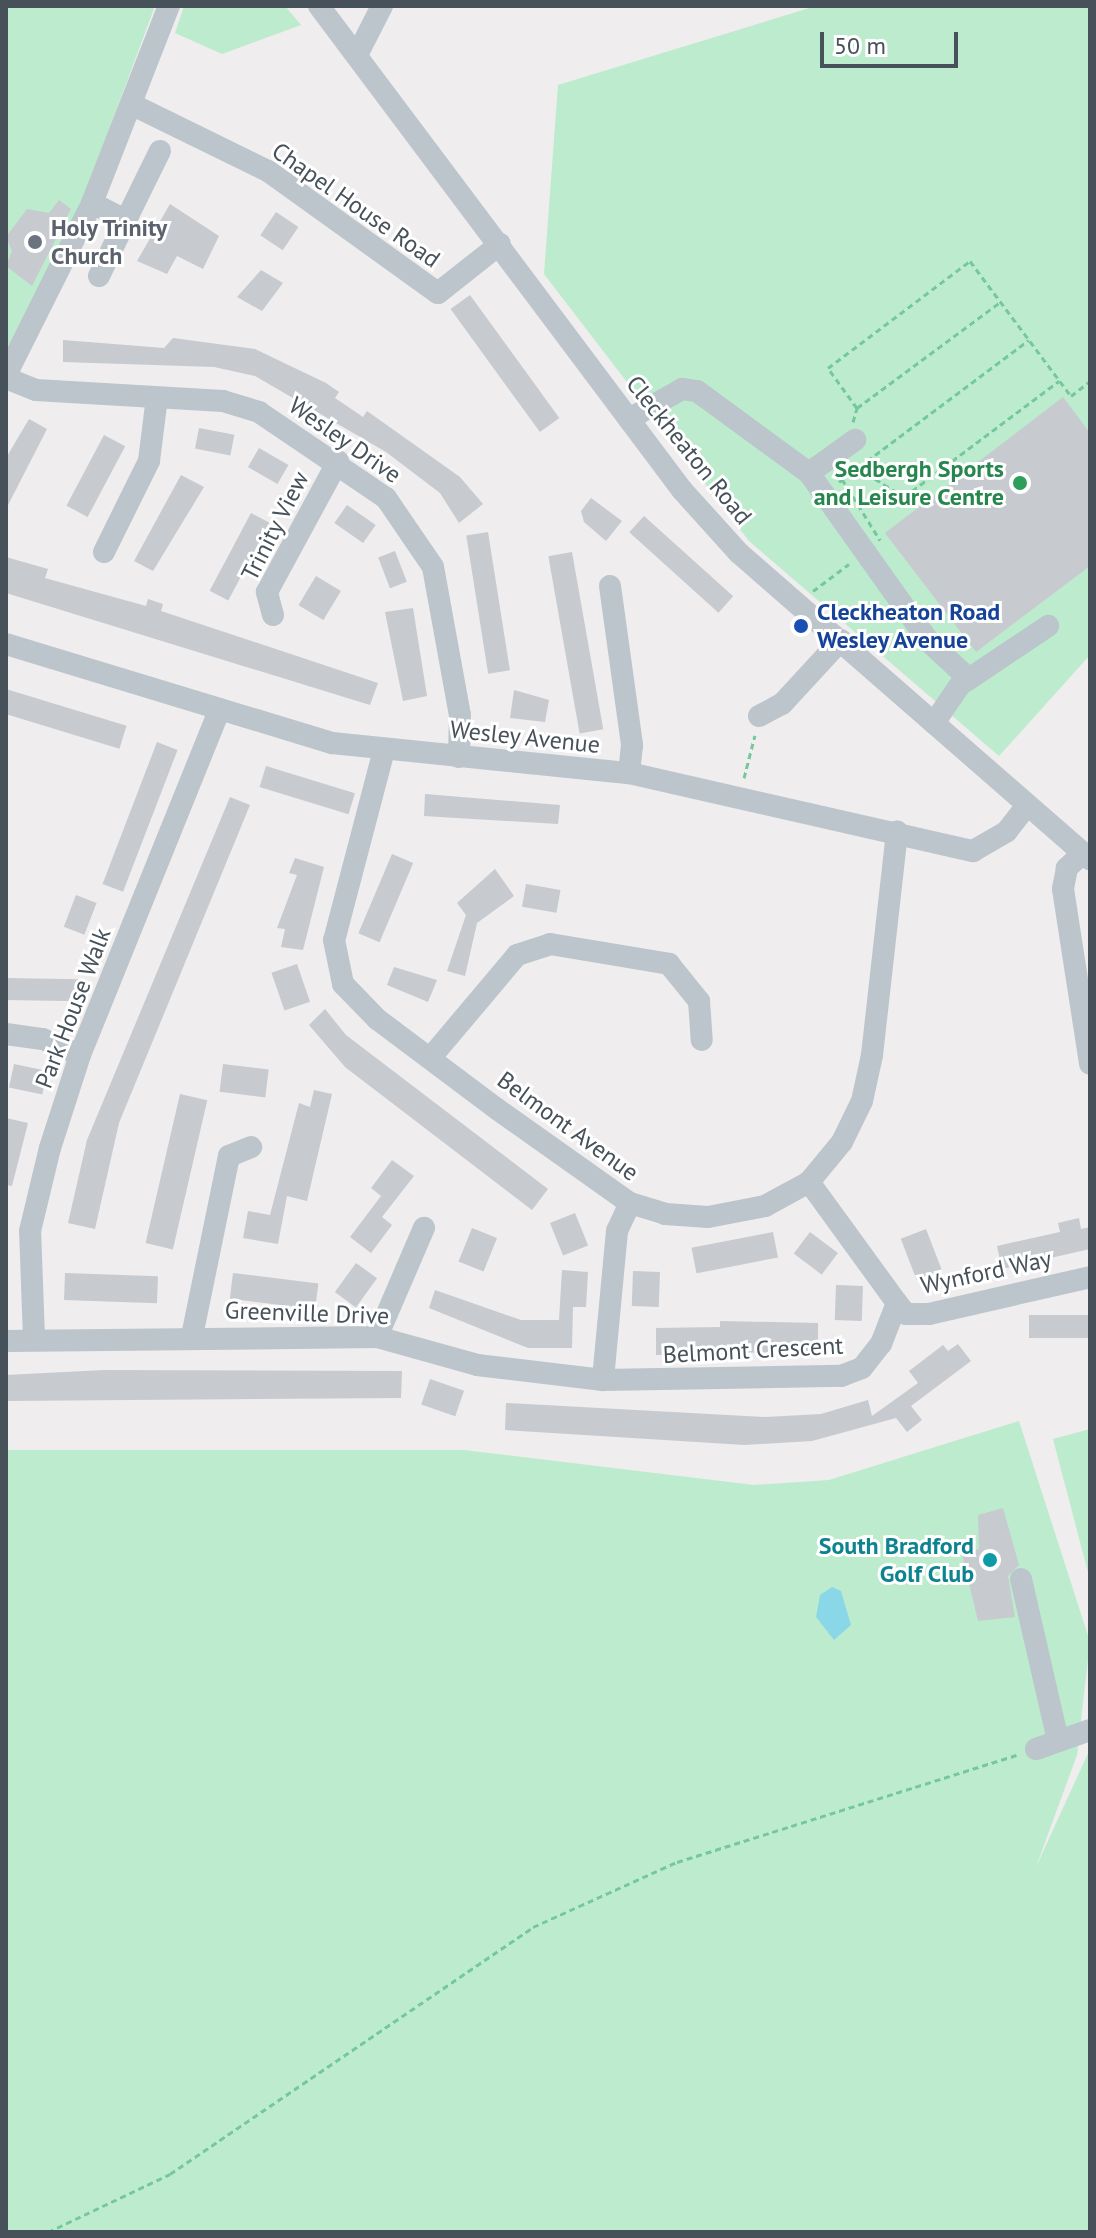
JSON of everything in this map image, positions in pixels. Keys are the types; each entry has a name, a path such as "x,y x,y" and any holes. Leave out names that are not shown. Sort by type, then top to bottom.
{"street":[{"path":"6,376 92,203 169,6"},
{"name":"Cleckheaton Road","path":"319,6 358,53 629,419 739,553 1086,856"},
{"path":"358,53 382,6"},
{"name":"Chapel House Road","path":"131,104 268,171 438,293 500,244"},
{"path":"99,276 160,151"},
{"path":"92,203 126,220"},
{"name":"Wesley Drive","path":"6,376 36,390 157,397 259,412 338,461 402,514 433,567 460,715 459,757"},
{"path":"629,419 682,389 697,391 809,473 818,496 966,681"},
{"path":"104,552 149,461 157,397"},
{"path":"809,473 853,434"},
{"name":"Trinity View","path":"273,615 267,592 338,461"},
{"path":"610,586 629,773"},
{"path":"934,723 966,681 1048,626"},
{"path":"759,716 782,704 841,640"},
{"name":"Wesley Avenue","path":"6,644 332,743 629,773 740,795 973,851 1007,831 1027,805"},
{"name":"Park House Walk","path":"34,1338 30,1231 80,1055 220,709"},
{"name":"Belmont Avenue","path":"384,750 335,954 350,995 630,1203 708,1217 765,1206 809,1182 862,1101 897,831"},
{"path":"1086,856 1067,868 1063,889 1090,1064"},
{"path":"432,1056 517,955 550,944 669,964 699,1001 702,1040"},
{"path":"6,1034 43,1039 80,1055"},
{"path":"192,1336 229,1156 251,1147"},
{"path":"809,1182 897,1303"},
{"path":"603,1380 617,1231 630,1203"},
{"path":"377,1337 424,1228"},
{"name":"Wynford Way","path":"897,1303 906,1314 929,1314 1090,1277"},
{"name":"Belmont Crescent","path":"603,1380 841,1376 862,1368 881,1344 897,1303"},
{"name":"Greenville Drive","path":"6,1341 192,1336 377,1337 477,1365 603,1380"},
{"path":"1021,1579 1058,1741"},
{"path":"1036,1749 1090,1730"}],"path":[{"path":"853,434 857,408 828,368 970,261 1071,396 1090,381"},
{"path":"857,408 1000,302"},
{"path":"818,496 1029,340"},
{"path":"858,468 904,497 1059,381"},
{"path":"740,795 759,716"},
{"path":"48,2232 170,2174 533,1927 677,1862 1036,1749"}],"green space":[{"path":"6,6 155,6 81,205 6,350"},
{"path":"184,6 285,6 301,25 222,54 175,33"},
{"path":"816,6 1090,6 1090,655 999,756 749,541 544,274 558,85"},
{"path":"1019,1421 1090,1642 1077,1755 1036,1867 1090,1749 1090,2232 6,2232 6,1450 464,1450 754,1485 829,1480"},
{"path":"1090,1429 1090,1580 1053,1439"}],"water":[{"path":"832,1587 841,1591 851,1625 834,1640 816,1617 820,1595"}],"building":[{"name":"Holy Trinity Church","path":"59,200 71,209 32,286 6,266 12,251 6,237 27,209 49,213"},
{"path":"170,204 219,236 203,269 177,256 167,274 137,261"},
{"path":"276,212 298,227 283,250 260,235"},
{"path":"261,270 283,283 262,311 237,297"},
{"path":"470,295 559,418 540,432 451,309"},
{"path":"173,338 255,349 326,383 339,392 335,398 363,417 367,411 460,477 483,504 459,523 440,493 386,452 255,376 214,367 63,362 63,340 164,348"},
{"name":"Sedbergh Sports and Leisure Centre","path":"1063,397 1090,433 1090,566 976,652 885,533"},
{"path":"29,419 47,429 6,509 6,458"},
{"path":"199,428 234,435 230,455 195,449"},
{"path":"104,435 125,446 88,517 66,506"},
{"path":"259,448 288,465 277,484 248,467"},
{"path":"181,475 204,487 153,571 134,561"},
{"path":"591,498 622,521 606,541 584,522 581,511"},
{"path":"347,505 376,525 363,543 334,523"},
{"path":"251,513 270,523 228,601 210,591"},
{"path":"644,516 733,596 718,613 629,532"},
{"path":"488,532 510,670 488,674 466,535"},
{"path":"395,551 407,582 390,588 378,557"},
{"path":"572,552 603,729 580,733 548,556"},
{"path":"6,557 48,569 45,578 146,606 148,599 163,604 161,611 378,683 370,705 6,593"},
{"path":"316,576 341,591 323,620 298,605"},
{"path":"413,608 427,696 403,701 385,612"},
{"path":"6,689 126,726 119,749 6,714"},
{"path":"514,690 549,700 545,722 510,718"},
{"path":"157,742 178,750 123,892 103,884"},
{"path":"266,766 355,793 349,814 260,787"},
{"path":"425,794 560,805 558,824 424,816"},
{"path":"230,797 250,805 119,1123 95,1229 68,1223 87,1140"},
{"path":"392,854 413,863 380,942 358,933"},
{"path":"295,858 324,867 303,950 281,947 285,929 277,928 297,875 289,873"},
{"path":"495,869 514,896 477,923 465,976 447,971 466,915 457,903"},
{"path":"526,884 560,890 556,913 522,907"},
{"path":"76,895 97,903 84,935 64,927"},
{"path":"297,964 310,1002 284,1011 271,973"},
{"path":"394,967 437,980 428,1002 387,985"},
{"path":"6,978 80,979 80,1001 6,1000"},
{"path":"325,1009 346,1035 548,1189 532,1210 345,1067 309,1025"},
{"path":"14,1064 47,1071 42,1095 9,1087"},
{"path":"223,1064 269,1070 265,1097 220,1092"},
{"path":"314,1090 332,1094 307,1201 287,1196 278,1244 243,1238 248,1211 270,1215 299,1103 310,1107"},
{"path":"180,1094 207,1100 173,1249 146,1243"},
{"path":"6,1118 28,1123 12,1186 6,1185"},
{"path":"392,1160 414,1176 382,1217 392,1225 371,1253 350,1237 381,1196 371,1188"},
{"path":"575,1213 588,1245 563,1256 550,1223"},
{"path":"1079,1218 1081,1229 1090,1227 1090,1249 1002,1269 997,1246 1060,1232 1058,1223"},
{"path":"472,1228 497,1238 484,1271 459,1261"},
{"path":"926,1229 942,1270 917,1280 901,1239"},
{"path":"773,1232 778,1258 696,1273 692,1248"},
{"path":"810,1232 838,1253 822,1275 794,1254"},
{"path":"356,1263 377,1278 356,1307 335,1292"},
{"path":"562,1270 588,1272 586,1307 573,1307 572,1348 528,1348 429,1308 435,1290 521,1320 559,1320"},
{"path":"633,1271 660,1272 659,1307 632,1306"},
{"path":"65,1273 158,1276 157,1303 64,1300"},
{"path":"233,1273 318,1283 315,1309 230,1299"},
{"path":"836,1285 863,1286 862,1321 835,1320"},
{"path":"1029,1315 1090,1315 1090,1338 1029,1338"},
{"path":"720,1321 818,1323 818,1351 656,1355 656,1328 720,1327"},
{"path":"958,1344 971,1361 911,1406 922,1420 907,1432 896,1418 812,1441 745,1445 505,1430 506,1403 766,1417 821,1414 868,1400 872,1416 918,1383 909,1371 943,1345 948,1351"},
{"path":"104,1370 402,1371 401,1398 6,1401 6,1375"},
{"path":"430,1379 464,1391 455,1416 421,1405"},
{"name":"South Bradford Golf Club","path":"1003,1508 1019,1565 1008,1576 1015,1617 978,1621 962,1554 979,1549 978,1515"}],"place":[{"name":"Holy Trinity Church","path":"35,242"},
{"name":"Sedbergh Sports and Leisure Centre","path":"1020,483"},
{"name":"Cleckheaton Road Wesley Avenue","path":"801,626"},
{"name":"South Bradford Golf Club","path":"990,1560"}]}
